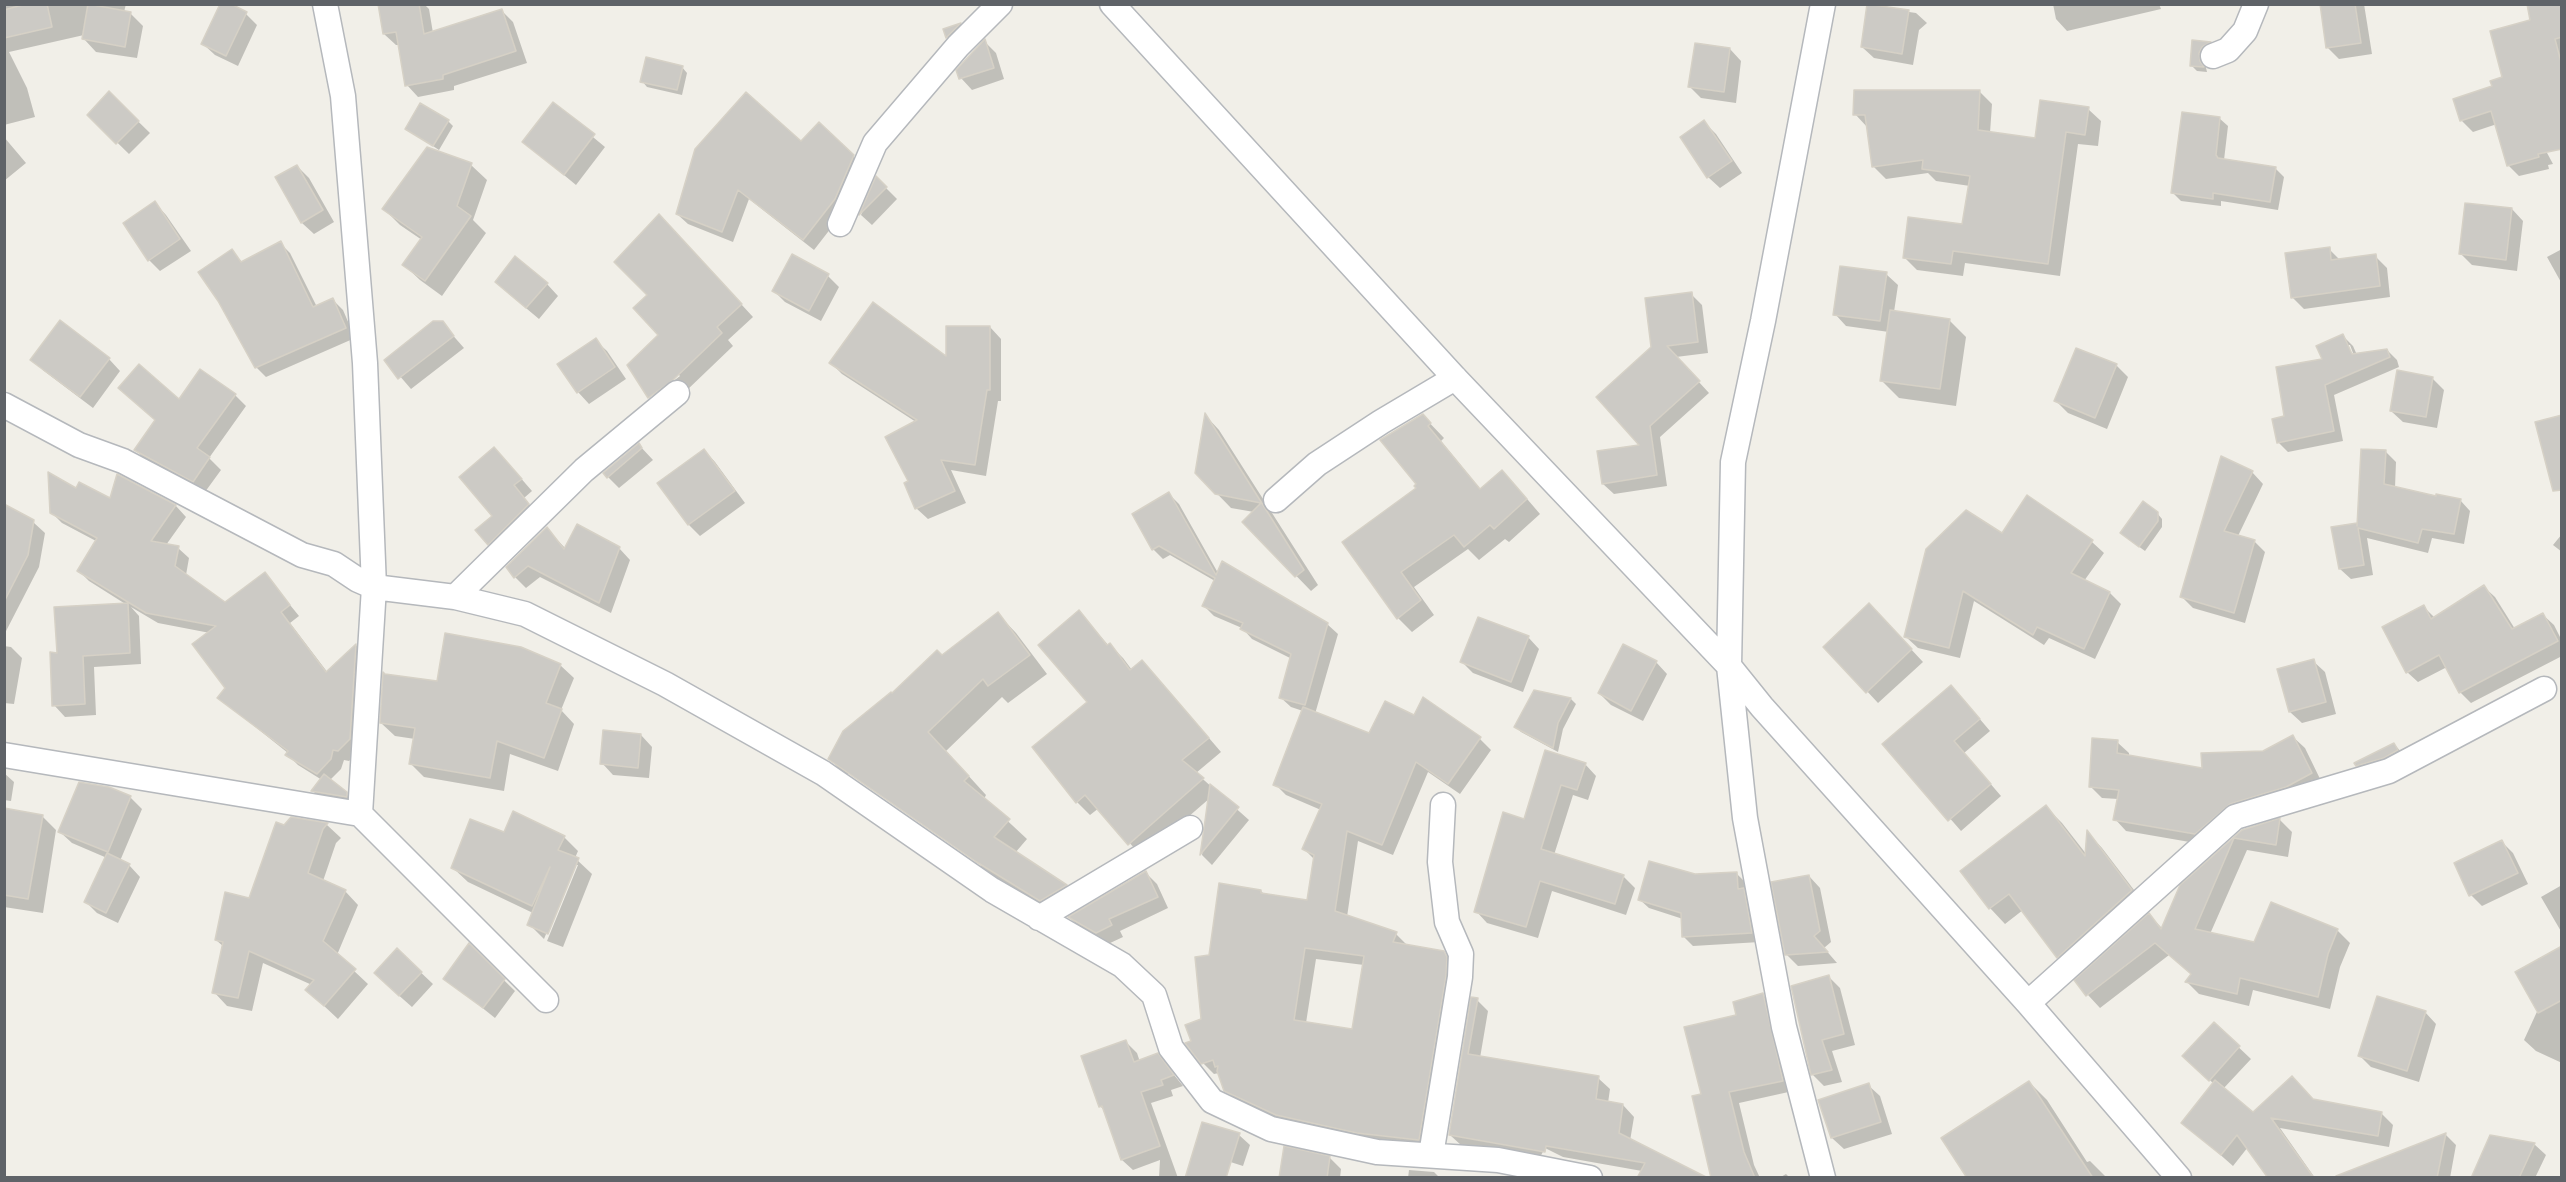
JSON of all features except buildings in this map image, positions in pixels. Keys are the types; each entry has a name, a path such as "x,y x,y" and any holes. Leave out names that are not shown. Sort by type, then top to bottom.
{"street":[{"path":"325,4 343,96 365,363 374,587 360,814"},
{"path":"840,224 875,143 958,46 1000,4"},
{"path":"1112,4 1455,378 1729,666 1762,707 2028,1003 2179,1178"},
{"path":"1823,4 1763,321 1733,462 1729,666 1745,818 1784,1027 1823,1178"},
{"path":"2212,56 2229,50 2246,31 2256,4"},
{"path":"1276,500 1317,464 1455,378"},
{"path":"455,597 584,470 676,393"},
{"path":"4,405 79,445 123,461 302,555 334,564 358,580 374,587 455,597 525,614 665,684 824,773 992,890 1122,965 1154,995 1171,1048 1212,1101 1271,1129 1377,1152 1498,1160 1590,1178"},
{"path":"2028,1003 2235,817 2389,771 2544,689"},
{"path":"4,754 360,814 546,1000"},
{"path":"1431,1155 1460,977 1461,954 1447,922 1440,862 1443,805"},
{"path":"1039,918 1190,828"}]}
